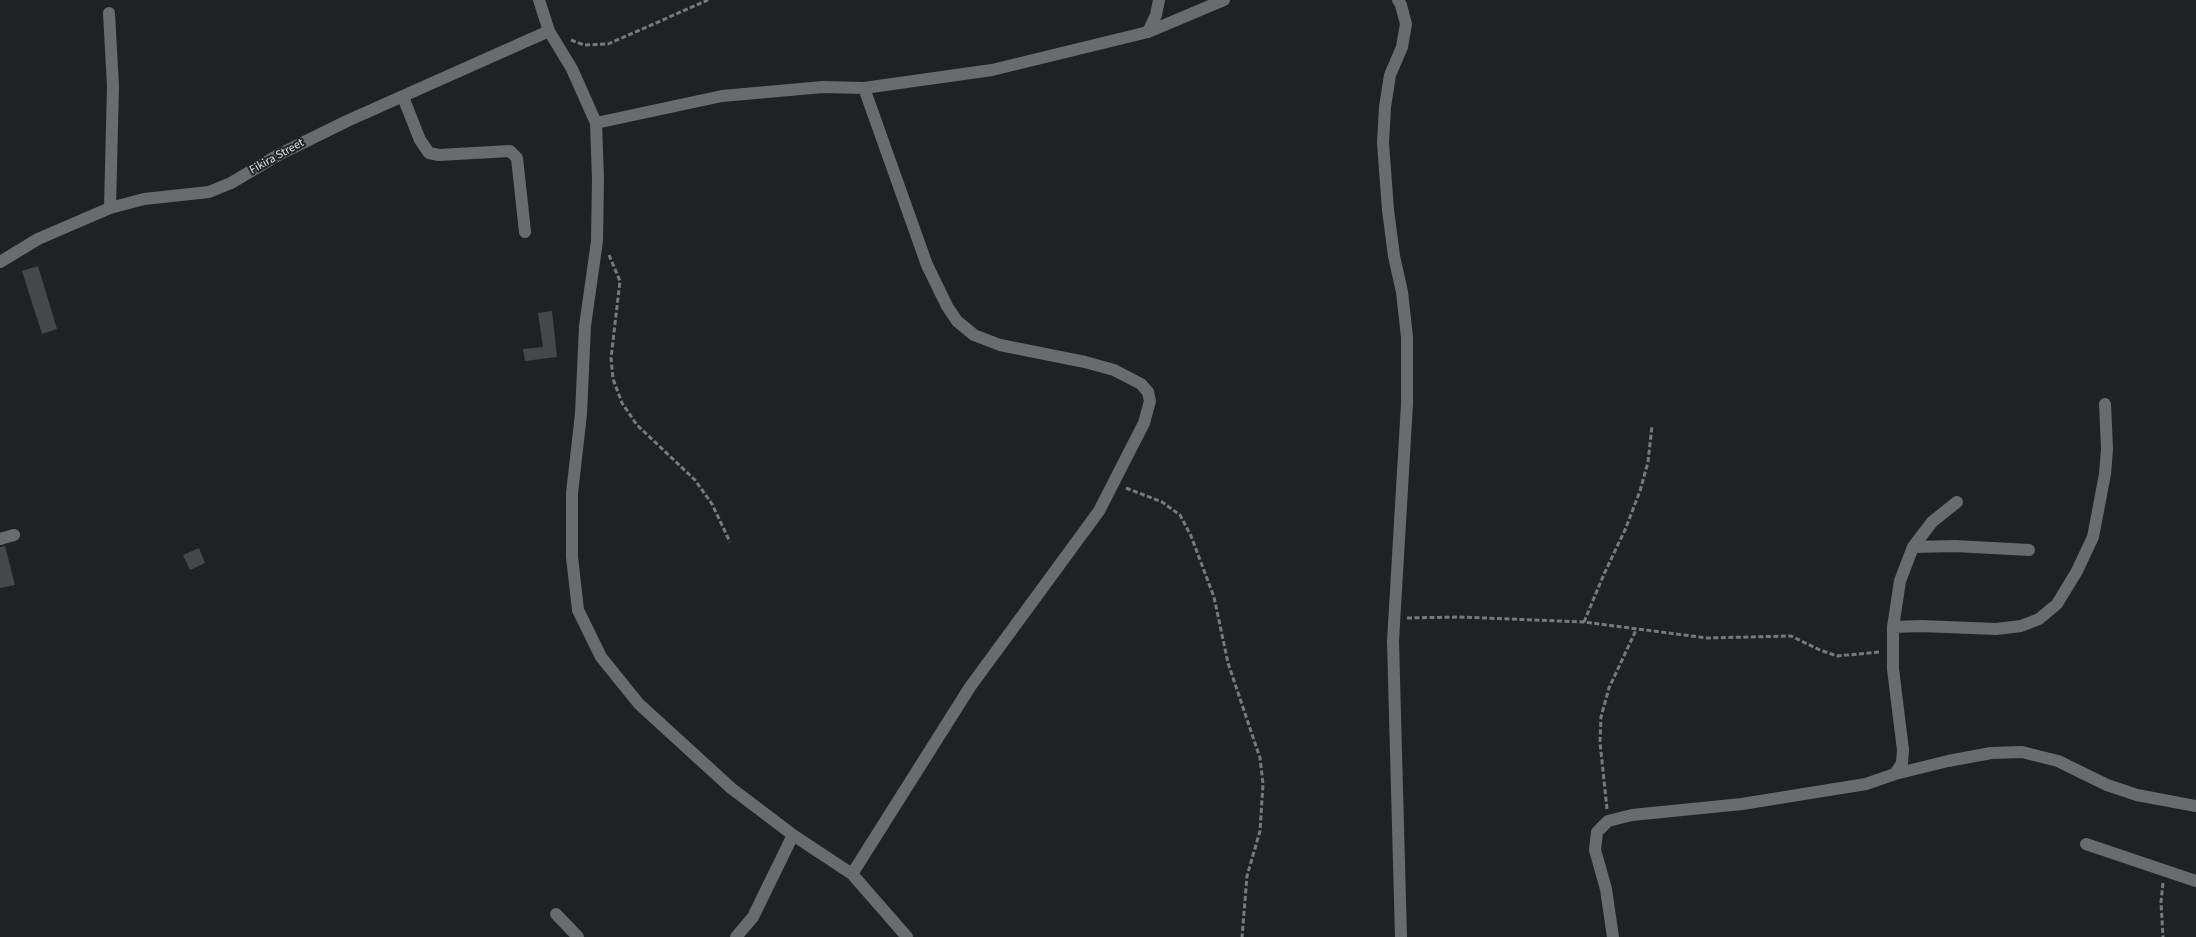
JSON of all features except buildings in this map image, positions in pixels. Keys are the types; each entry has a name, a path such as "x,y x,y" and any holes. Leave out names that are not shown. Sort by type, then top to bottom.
{"street":[{"path":"539,0 549,31 572,69 596,123 598,241 585,326 581,414 572,493 572,557 578,610 601,657 639,704 731,788 793,835 852,874 907,937"},
{"path":"1148,32 1156,15 1159,0"},
{"path":"596,123 722,96 823,87 864,88 992,70 1148,32 1224,0"},
{"path":"1398,0 1406,24 1402,47 1390,75 1385,107 1383,144 1388,210 1394,256 1402,292 1407,346 1407,404 1393,641 1400,937"},
{"path":"110,13 113,86 110,208"},
{"name":"Fikira Street","path":"0,262 38,239 110,208 144,199 209,192 231,183 280,154 338,125 549,31"},
{"path":"852,874 970,687 1099,511 1144,423 1150,401 1148,392 1141,384 1114,370 1085,362 1000,345 974,335 957,321 946,306 928,264 864,88"},
{"path":"403,97 420,140 429,153 439,155 510,151 517,158 525,232"},
{"path":"1893,627 1921,626 1996,629 2021,626 2039,619 2057,604 2077,570 2093,537 2105,474 2107,449 2105,404"},
{"path":"1895,774 1902,763 1903,750 1893,669 1893,627 1900,581 1913,547 1932,522 1957,502"},
{"path":"0,539 14,535"},
{"path":"1913,547 1955,546 2029,550"},
{"path":"1613,937 1606,889 1595,850 1597,832 1608,821 1632,815 1742,804 1866,784 1895,774 1982,755 2022,752 2058,761 2107,785 2137,795 2196,806"},
{"path":"736,937 753,917 793,835"},
{"path":"2086,844 2196,881"},
{"path":"556,914 578,937"}],"path":[{"path":"549,31 584,46 608,44 708,0"},
{"path":"598,241 608,252 620,281 611,358 613,379 622,404 637,425 695,480 712,504 730,542"},
{"path":"1584,622 1625,530 1640,491 1648,462 1652,426"},
{"path":"1113,484 1148,495 1162,502 1180,516 1191,536 1214,597 1228,663 1260,758 1263,784 1260,831 1247,876 1242,937"},
{"path":"1394,618 1459,617 1584,622 1707,638 1792,636 1828,654 1837,656 1893,650"},
{"path":"1608,821 1600,742 1601,717 1609,688 1636,630"},
{"path":"2164,870 2161,902 2164,937"}]}
